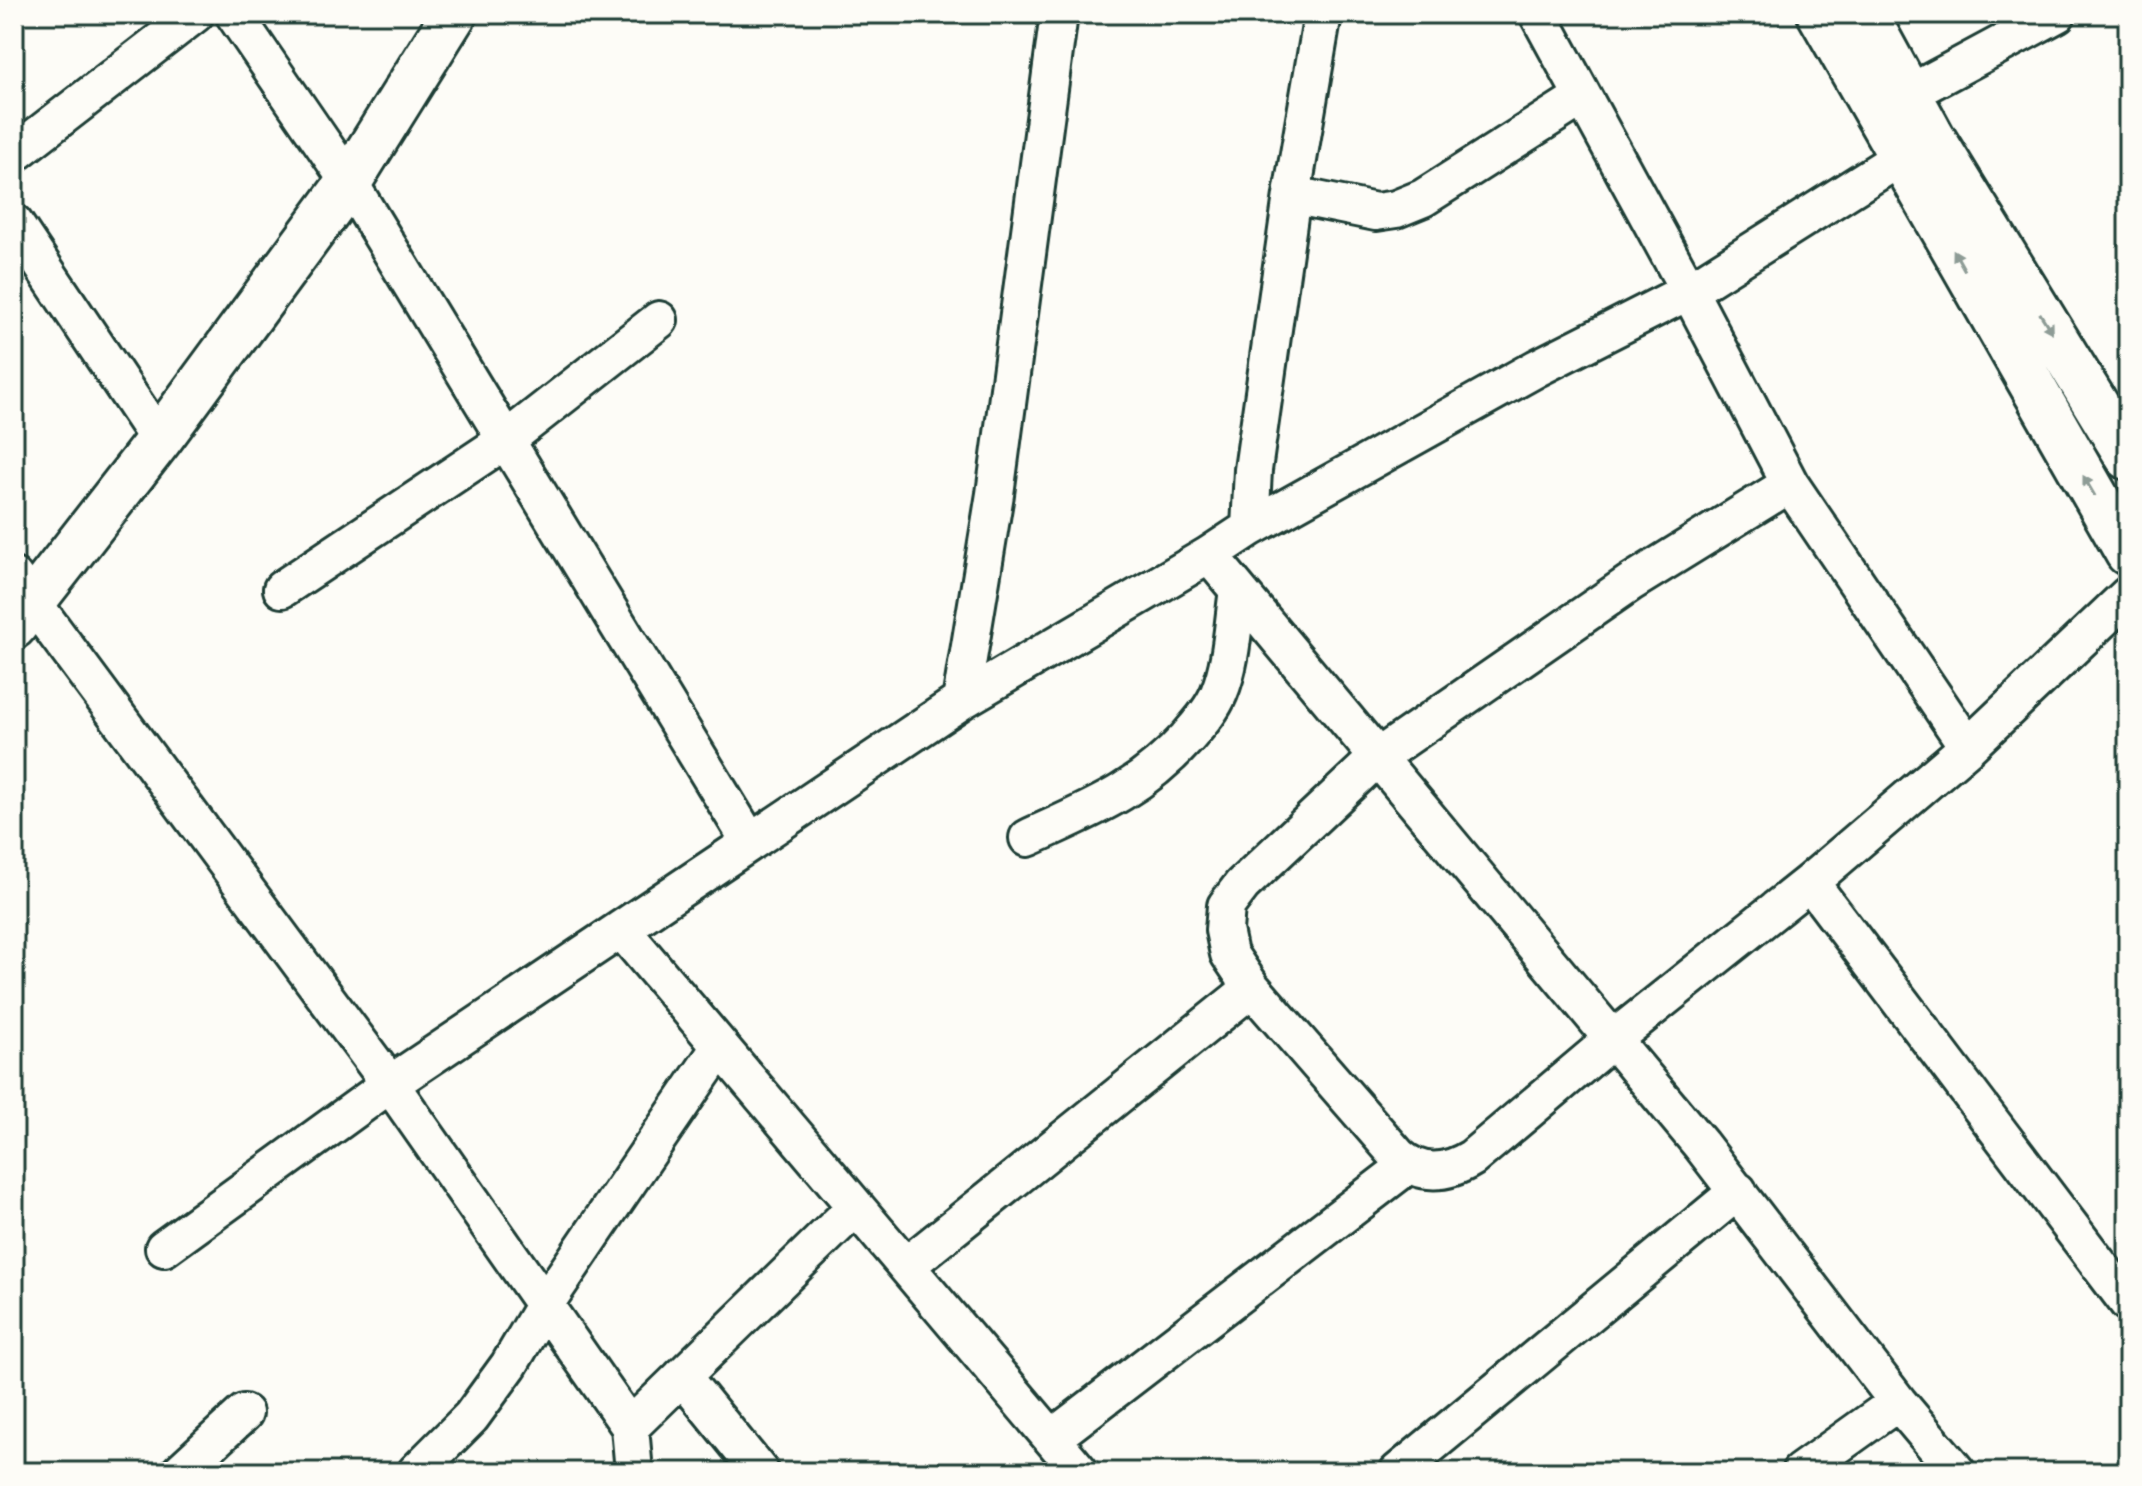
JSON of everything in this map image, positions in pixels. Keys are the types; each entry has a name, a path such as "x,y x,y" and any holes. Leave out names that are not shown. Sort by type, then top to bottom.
{"street":[{"path":"14,154 195,14"},
{"path":"234,14 349,182 750,842"},
{"path":"454,14 349,182 159,440 20,602 390,1084 630,1427 634,1472"},
{"path":"961,701 995,494 1059,14"},
{"path":"1250,528 1253,470 1292,195 1323,14"},
{"path":"1538,14 1790,484 1968,747"},
{"path":"1820,14 2128,457"},
{"path":"1865,14 1908,94 1916,148 2128,553"},
{"path":"1908,94 2057,14"},
{"path":"1292,195 1376,212 1396,209 1423,198 1582,97"},
{"path":"164,1248 390,1084 961,701 1250,528 1537,368 1689,291 1916,148"},
{"path":"14,223 159,440"},
{"path":"282,589 506,440 659,320"},
{"path":"1790,484 1630,583 1378,757 1242,885 1226,906 1224,930 1229,954 1252,988 1408,1165 1433,1172 1459,1167 1810,882 1968,747 2128,595"},
{"path":"1209,555 1738,1191 1898,1402 1957,1472"},
{"path":"1028,838 1114,799 1147,777 1204,718 1219,693 1238,590"},
{"path":"1810,882 2128,1303"},
{"path":"621,929 1080,1472"},
{"path":"906,1266 1252,988"},
{"path":"416,1472 471,1417 509,1365 545,1304 720,1047"},
{"path":"1052,1438 1408,1165"},
{"path":"1398,1472 1738,1191"},
{"path":"630,1427 856,1207"},
{"path":"682,1376 760,1472"},
{"path":"1800,1472 1898,1402"},
{"path":"180,1472 244,1413"}]}
